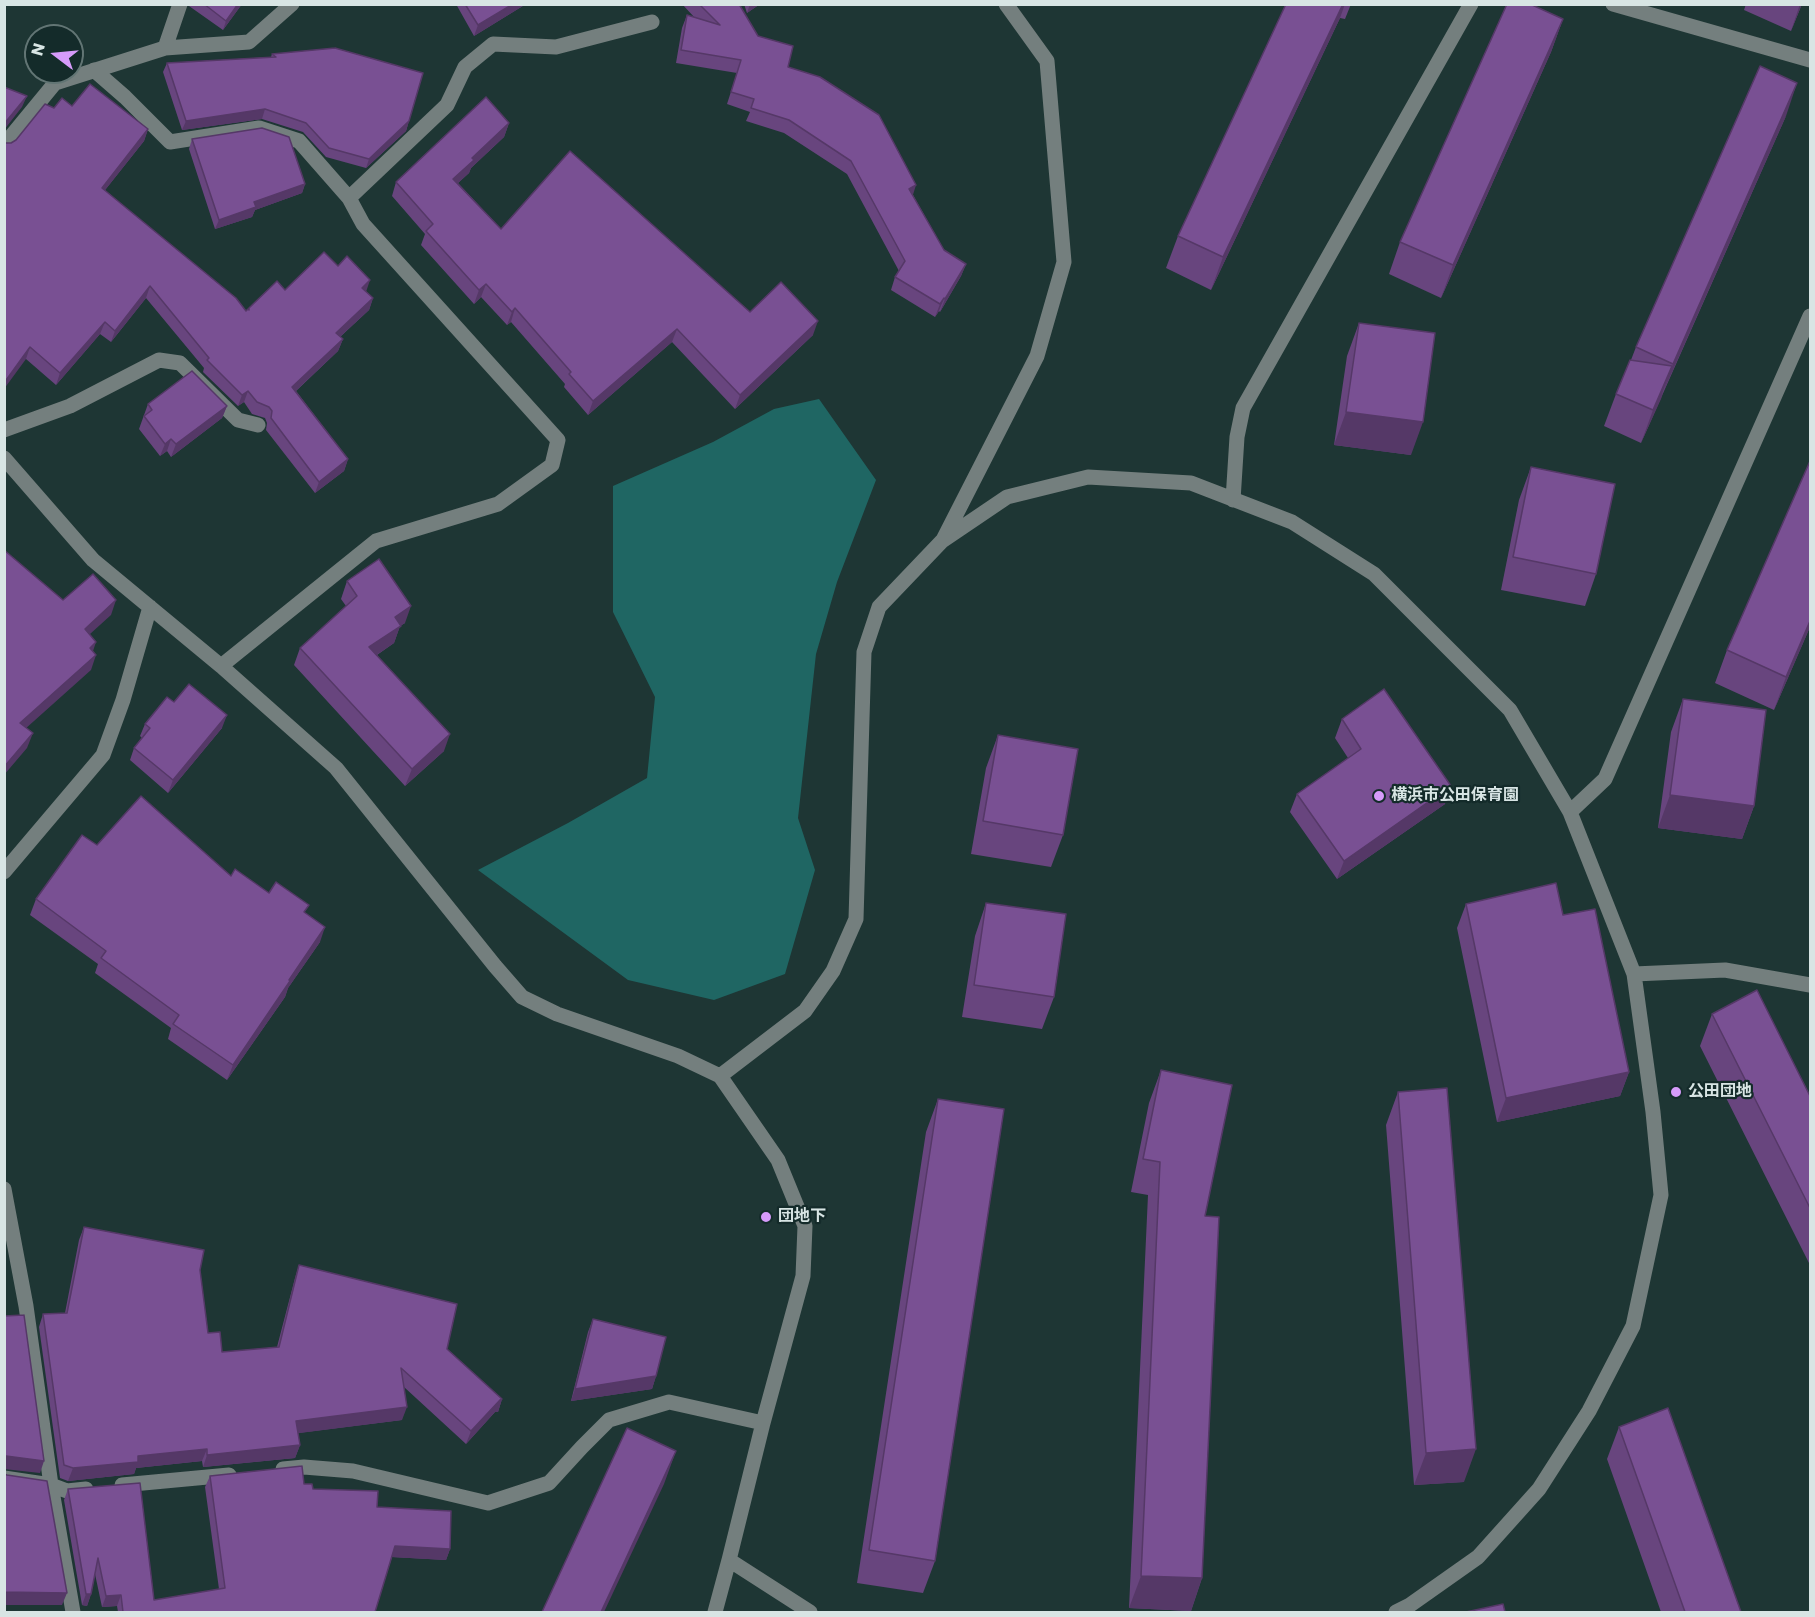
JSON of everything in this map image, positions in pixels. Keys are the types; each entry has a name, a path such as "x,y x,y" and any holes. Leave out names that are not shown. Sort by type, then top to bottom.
{"street":[{"path":"165,48 180,4"},
{"path":"4,146 55,83 165,48 249,42 292,4"},
{"path":"942,541 1037,356 1064,262 1047,61 1006,4"},
{"path":"1233,500 1237,437 1243,408 1471,4"},
{"path":"1613,4 1810,60"},
{"path":"349,198 447,105 465,67 493,44 556,47 652,22"},
{"path":"94,70 170,142 259,128 299,141 349,198 363,224 558,441 552,465 498,504 376,541 221,666"},
{"path":"1570,812 1605,779 1810,316"},
{"path":"4,430 70,406 159,360 180,363 238,420 258,425"},
{"path":"4,458 93,560 221,666 336,768 522,997 556,1014 678,1056 720,1076 778,1160 805,1226 803,1276 715,1612"},
{"path":"720,1076 805,1011 833,971 856,919 864,652 879,607 942,541 1007,497 1088,477 1191,483 1292,522 1374,574 1510,710 1570,812 1634,974 1653,1112 1661,1195 1633,1326 1589,1411 1539,1489 1478,1557 1410,1605 1396,1612"},
{"path":"4,872 103,755 123,700 150,607"},
{"path":"1634,974 1725,970 1810,985"},
{"path":"4,1190 26,1306 51,1485 73,1612"},
{"path":"268,1471 304,1467 353,1471 488,1503 549,1483 609,1420 669,1402 763,1423"},
{"path":"4,1478 51,1485 67,1491 245,1473"},
{"path":"729,1560 810,1612"}],"shaded area":[{"path":"819,399 876,480 837,582 816,654 798,818 815,870 785,974 714,1000 628,980 478,870 647,778 655,697 613,612 613,486 713,442 774,409"}],"building":[{"path":"204,4 238,4 226,21"},
{"path":"465,4 513,4 478,25"},
{"path":"699,4 739,4 758,36 793,46 788,67 820,77 879,115 916,185 909,189 944,250 966,264 940,304 895,277 905,261 851,161 789,120 751,108 754,99 731,92 741,60 681,50 687,15 720,25"},
{"path":"1286,4 1343,4 1223,257 1178,236"},
{"path":"1507,4 1530,4 1563,19 1453,265 1400,242"},
{"path":"335,48 423,73 409,121 369,159 329,148 306,123 265,109 186,121 167,63 276,57 272,54"},
{"path":"1760,66 1797,83 1673,364 1636,347"},
{"path":"90,84 148,129 102,188 236,298 246,311 277,281 285,290 324,252 338,266 347,256 370,280 362,288 373,298 336,333 343,339 292,387 348,459 319,482 271,418 272,411 269,407 257,402 248,391 242,395 207,360 209,358 150,286 115,331 105,322 60,373 30,347 4,383 4,142 11,143 16,140 45,104 54,108 62,98 72,106"},
{"path":"4,87 27,96 4,124"},
{"path":"486,97 509,123 453,179 501,229 570,151 750,312 781,282 818,321 740,395 677,329 593,401 515,308 512,312 486,284 479,290 426,231 433,224 396,182"},
{"path":"262,128 289,137 305,184 254,202 256,207 219,220 192,139"},
{"path":"1359,323 1435,333 1423,422 1346,412"},
{"path":"1630,360 1672,366 1653,410 1616,394"},
{"path":"192,371 227,406 176,444 171,439 165,444 144,416 152,410 148,404"},
{"path":"1810,461 1810,621 1786,677 1727,650"},
{"path":"1531,467 1615,484 1596,574 1513,557"},
{"path":"4,550 63,600 93,574 116,600 85,629 96,642 90,648 96,655 20,723 33,733 4,767"},
{"path":"379,559 411,606 395,617 401,626 369,647 450,734 412,769 300,648 357,596 347,581"},
{"path":"189,684 227,715 173,780 134,748 150,728 145,724 167,697 174,702"},
{"path":"1384,689 1451,786 1344,861 1297,794 1361,749 1342,719"},
{"path":"1683,699 1766,710 1754,806 1670,795"},
{"path":"998,735 1078,749 1063,835 983,821"},
{"path":"141,796 231,876 235,869 269,893 276,882 309,905 304,912 325,927 233,1065 173,1024 179,1015 101,958 106,951 36,899 82,835 97,845"},
{"path":"1556,883 1563,915 1595,909 1629,1072 1506,1098 1466,904"},
{"path":"986,903 1066,914 1054,997 974,985"},
{"path":"1757,990 1810,1096 1810,1208 1712,1014"},
{"path":"1161,1070 1232,1085 1205,1216 1219,1217 1202,1578 1141,1576 1160,1162 1143,1159"},
{"path":"1447,1088 1476,1449 1426,1453 1398,1092"},
{"path":"938,1099 1004,1109 935,1561 869,1550"},
{"path":"84,1227 204,1250 200,1270 208,1333 220,1332 222,1352 279,1347 299,1265 457,1304 447,1349 502,1399 471,1431 401,1368 407,1407 296,1421 300,1445 207,1455 207,1449 138,1456 138,1462 73,1468 64,1465 43,1314 67,1313"},
{"path":"24,1315 44,1461 4,1457 4,1316"},
{"path":"593,1319 666,1337 656,1376 575,1389"},
{"path":"1668,1408 1741,1612 1685,1612 1619,1427"},
{"path":"627,1428 676,1451 601,1612 542,1612"},
{"path":"302,1466 304,1484 312,1484 313,1489 378,1491 377,1507 451,1511 450,1549 395,1546 375,1612 123,1612 121,1595 106,1596 98,1558 91,1594 86,1594 68,1489 140,1483 154,1600 225,1588 210,1476"},
{"path":"4,1474 47,1481 67,1593 4,1592"},
{"path":"1503,1604 1505,1612 1466,1612"}],"place":[{"name":"横浜市公田保育園","path":"1379,796"},
{"name":"公田団地","path":"1676,1092"},
{"name":"団地下","path":"766,1217"}]}
